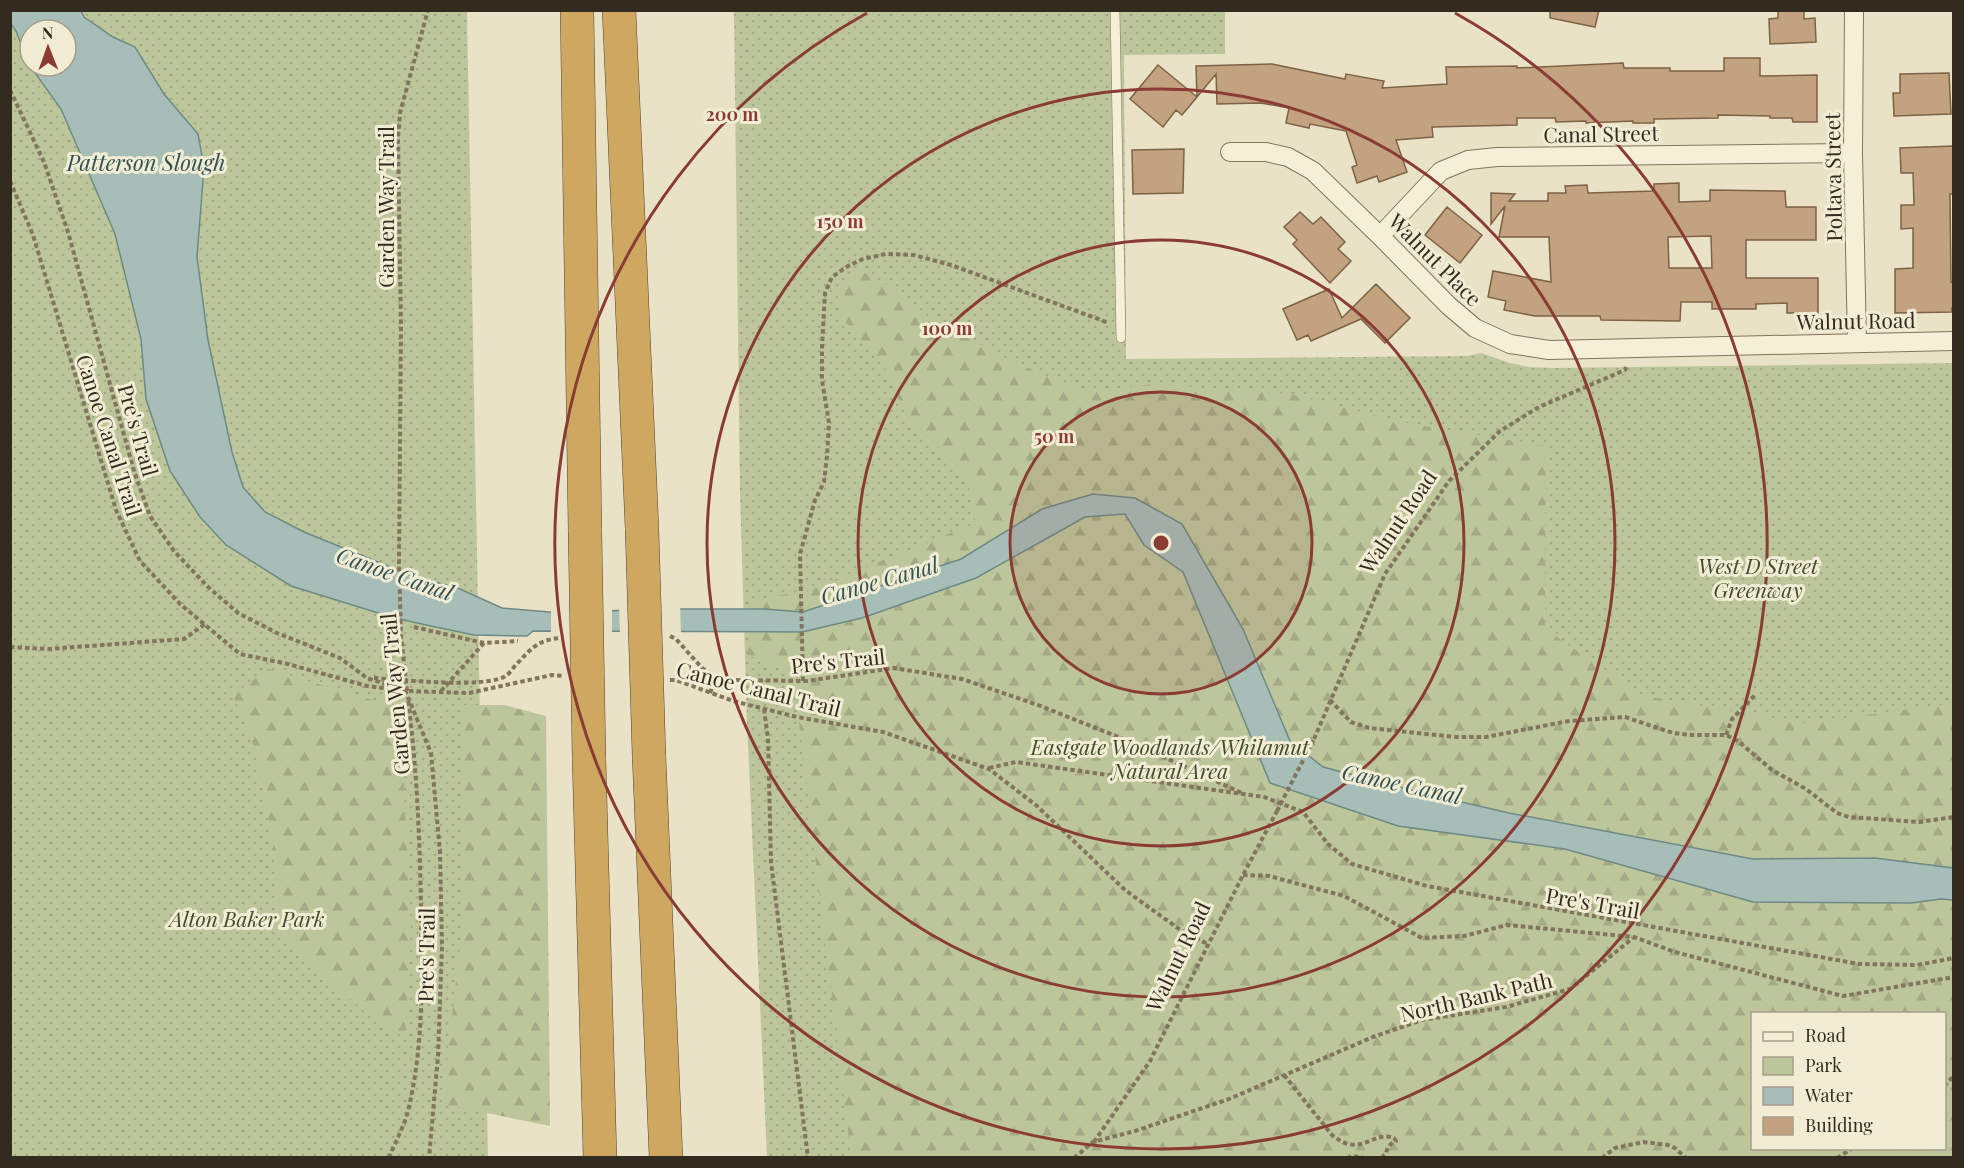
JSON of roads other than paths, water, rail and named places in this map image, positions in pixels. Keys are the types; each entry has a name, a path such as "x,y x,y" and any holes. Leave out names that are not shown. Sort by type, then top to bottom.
{"highway":[{"path":"577,10 589,758 600,1158"},
{"path":"619,10 666,1158"}],"street":[{"name":"Poltava Street","path":"1854,10 1853,153 1857,343"},
{"name":"Walnut Place","path":"1230,152 1266,152 1288,157 1313,171 1449,306 1475,328 1510,344 1549,350 1631,348"},
{"name":"Canal Street","path":"1380,236 1441,171 1468,160 1497,157 1853,153"},
{"name":"Walnut Road","path":"1631,348 1953,341"}],"lane":[{"path":"1115,10 1121,338"}],"water":[{"path":"10,11 81,11 84,17 113,37 135,47 164,94 198,134 204,167 197,257 208,340 232,452 243,487 265,512 304,532 410,575 460,589 502,608 561,613 649,609 764,609 803,612 961,559 1042,509 1093,494 1135,498 1182,524 1243,629 1290,741 1323,767 1509,813 1753,859 1875,858 1953,868 1953,900 1941,899 1911,903 1753,902 1565,849 1398,826 1270,783 1183,572 1144,545 1125,514 1085,517 976,578 862,618 802,632 533,631 527,636 474,635 388,616 291,586 226,545 200,517 170,471 146,399 141,339 115,234 61,109 39,78 78,78 78,18 18,18 18,36 11,24"}],"water label":[{"name":"Patterson Slough","path":"146,162"},
{"name":"Canoe Canal","path":"395,573"},
{"name":"Canoe Canal","path":"879,580"},
{"name":"Canoe Canal","path":"1402,783"}],"park label":[{"name":"West D Street Greenway","path":"1758,577"},
{"name":"Eastgate Woodlands/Whilamut Natural Area","path":"1170,758"},
{"name":"Alton Baker Park","path":"247,918"}]}
